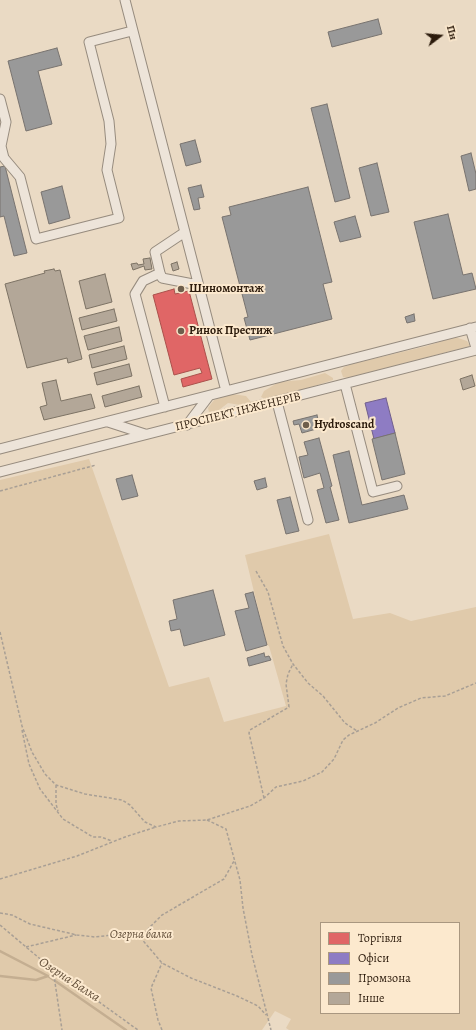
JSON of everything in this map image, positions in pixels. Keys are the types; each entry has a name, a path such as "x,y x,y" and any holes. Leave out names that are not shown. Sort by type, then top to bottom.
{"street":[{"path":"124,0 226,391"},
{"path":"0,98 6,122 1,146 4,158 20,177 36,239 119,218 107,170 111,144 109,121 90,42 132,31"},
{"path":"185,232 155,252 160,273 162,278 198,285"},
{"path":"160,273 143,282 134,294 165,407"},
{"path":"473,327 476,349"},
{"name":"ПРОСПЕКТ ІНЖЕНЕРІВ","path":"0,448 209,396 473,327"},
{"name":"ПРОСПЕКТ ІНЖЕНЕРІВ","path":"0,472 188,425 476,349"},
{"path":"345,384 372,492 397,486"},
{"path":"188,425 209,396"},
{"path":"277,402 308,520"},
{"path":"106,422 148,435"}],"path":[{"path":"0,491 96,465"},
{"path":"256,571 268,592 283,646 293,664 308,683 323,696 345,723 357,731"},
{"path":"0,632 22,726 29,764 40,789 63,819 93,837 101,837 113,841"},
{"path":"264,798 249,733 250,730 289,707 286,684 288,674 293,664"},
{"path":"0,878 77,856 113,841 156,827 179,821 207,820 250,806 264,798 276,787 303,781 322,772 334,759 343,740 357,731 420,698 445,696 476,683"},
{"path":"22,726 32,752 46,774 56,785 85,794 122,800 130,805 144,822 156,827"},
{"path":"56,785 56,804 59,813"},
{"path":"207,820 226,829 240,880 243,908 252,955 271,1030"},
{"path":"140,937 162,915 224,879 234,860"},
{"path":"0,913 12,915 30,924 77,935 95,937 128,933 140,937 162,963 191,978 258,1006 266,1015"},
{"path":"0,925 53,969 138,1030"},
{"path":"26,947 77,935"},
{"path":"162,963 152,988 158,1020 162,1030"},
{"path":"53,969 62,1030"}],"green space":[{"path":"455,337 467,341 470,346 348,378 343,377 341,371 344,367 352,364 427,346"},
{"path":"325,373 333,378 333,380 280,397 265,399 261,397 264,391 279,382 301,380"},
{"path":"232,394 246,396 251,402 249,404 240,405 228,403 219,410 209,412 208,408 214,400"},
{"name":"Озерна балка","path":"89,459 169,687 209,677 224,722 286,706 269,646 267,645 245,555 329,534 353,619 390,613 411,621 476,607 476,1030 289,1030 286,1028 291,1019 275,1011 262,1030 0,1030 0,480"}],"building: Торгівля":[{"name":"Ринок Престиж","path":"174,289 175,294 189,291 212,379 183,387 181,379 202,373 200,368 174,375 153,295"}],"building: Офіси":[{"path":"386,398 395,433 374,439 365,403"}],"building: Промзона":[{"path":"378,19 382,34 332,47 328,32"},
{"path":"57,48 62,65 38,71 52,124 26,131 8,61"},
{"path":"327,104 350,198 335,202 311,108"},
{"path":"195,140 201,162 186,166 180,144"},
{"path":"471,153 476,174 476,189 469,191 461,156"},
{"path":"377,163 389,212 371,216 359,168"},
{"path":"5,166 27,253 14,256 4,216 0,217 0,167"},
{"path":"201,185 204,197 198,198 200,209 194,210 188,188"},
{"path":"62,186 70,218 49,224 41,192"},
{"path":"308,187 332,282 323,284 332,319 250,340 244,318 248,317 222,217 231,215 229,207"},
{"path":"448,214 463,275 472,273 476,289 433,299 414,222"},
{"path":"355,216 361,237 340,242 334,222"},
{"path":"414,314 415,321 407,323 405,317"},
{"path":"317,415 320,428 302,433 299,424 294,425 293,421"},
{"path":"395,433 405,474 382,480 372,439"},
{"path":"319,438 332,486 330,487 339,520 326,523 317,490 324,488 320,473 304,478 299,457 308,455 304,442"},
{"path":"349,451 362,505 404,495 408,509 349,523 333,455"},
{"path":"132,475 138,496 122,500 116,479"},
{"path":"265,478 267,487 257,490 254,481"},
{"path":"290,497 299,531 286,534 277,500"},
{"path":"213,590 225,635 184,646 180,629 171,631 169,621 177,619 173,600"},
{"path":"253,592 267,645 246,651 235,611 249,608 245,594"},
{"path":"264,653 265,657 269,656 271,660 249,666 247,658"}],"building: Інше":[{"path":"150,258 152,269 145,270 144,266 133,270 131,264 144,264 143,259"},
{"path":"177,262 179,269 173,271 171,264"},
{"path":"54,269 55,271 60,270 82,359 68,363 67,358 27,368 5,284"},
{"path":"105,274 112,302 86,309 79,281"},
{"path":"114,309 117,321 82,330 79,318"},
{"path":"119,327 122,341 88,350 84,336"},
{"path":"124,346 127,359 92,368 89,355"},
{"path":"129,364 132,376 97,385 94,373"},
{"path":"472,375 475,386 463,390 460,379"},
{"path":"56,380 61,401 91,394 95,408 44,420 40,407 47,405 42,383"},
{"path":"139,386 142,397 105,407 102,396"}],"waterway":[{"name":"Озерна Балка","path":"0,951 48,976 126,1030"},
{"path":"0,976 36,980 48,976"}],"place":[{"name":"Шиномонтаж","path":"181,289"},
{"name":"Ринок Престиж","path":"181,331"},
{"name":"Hydroscand","path":"306,425"}]}
